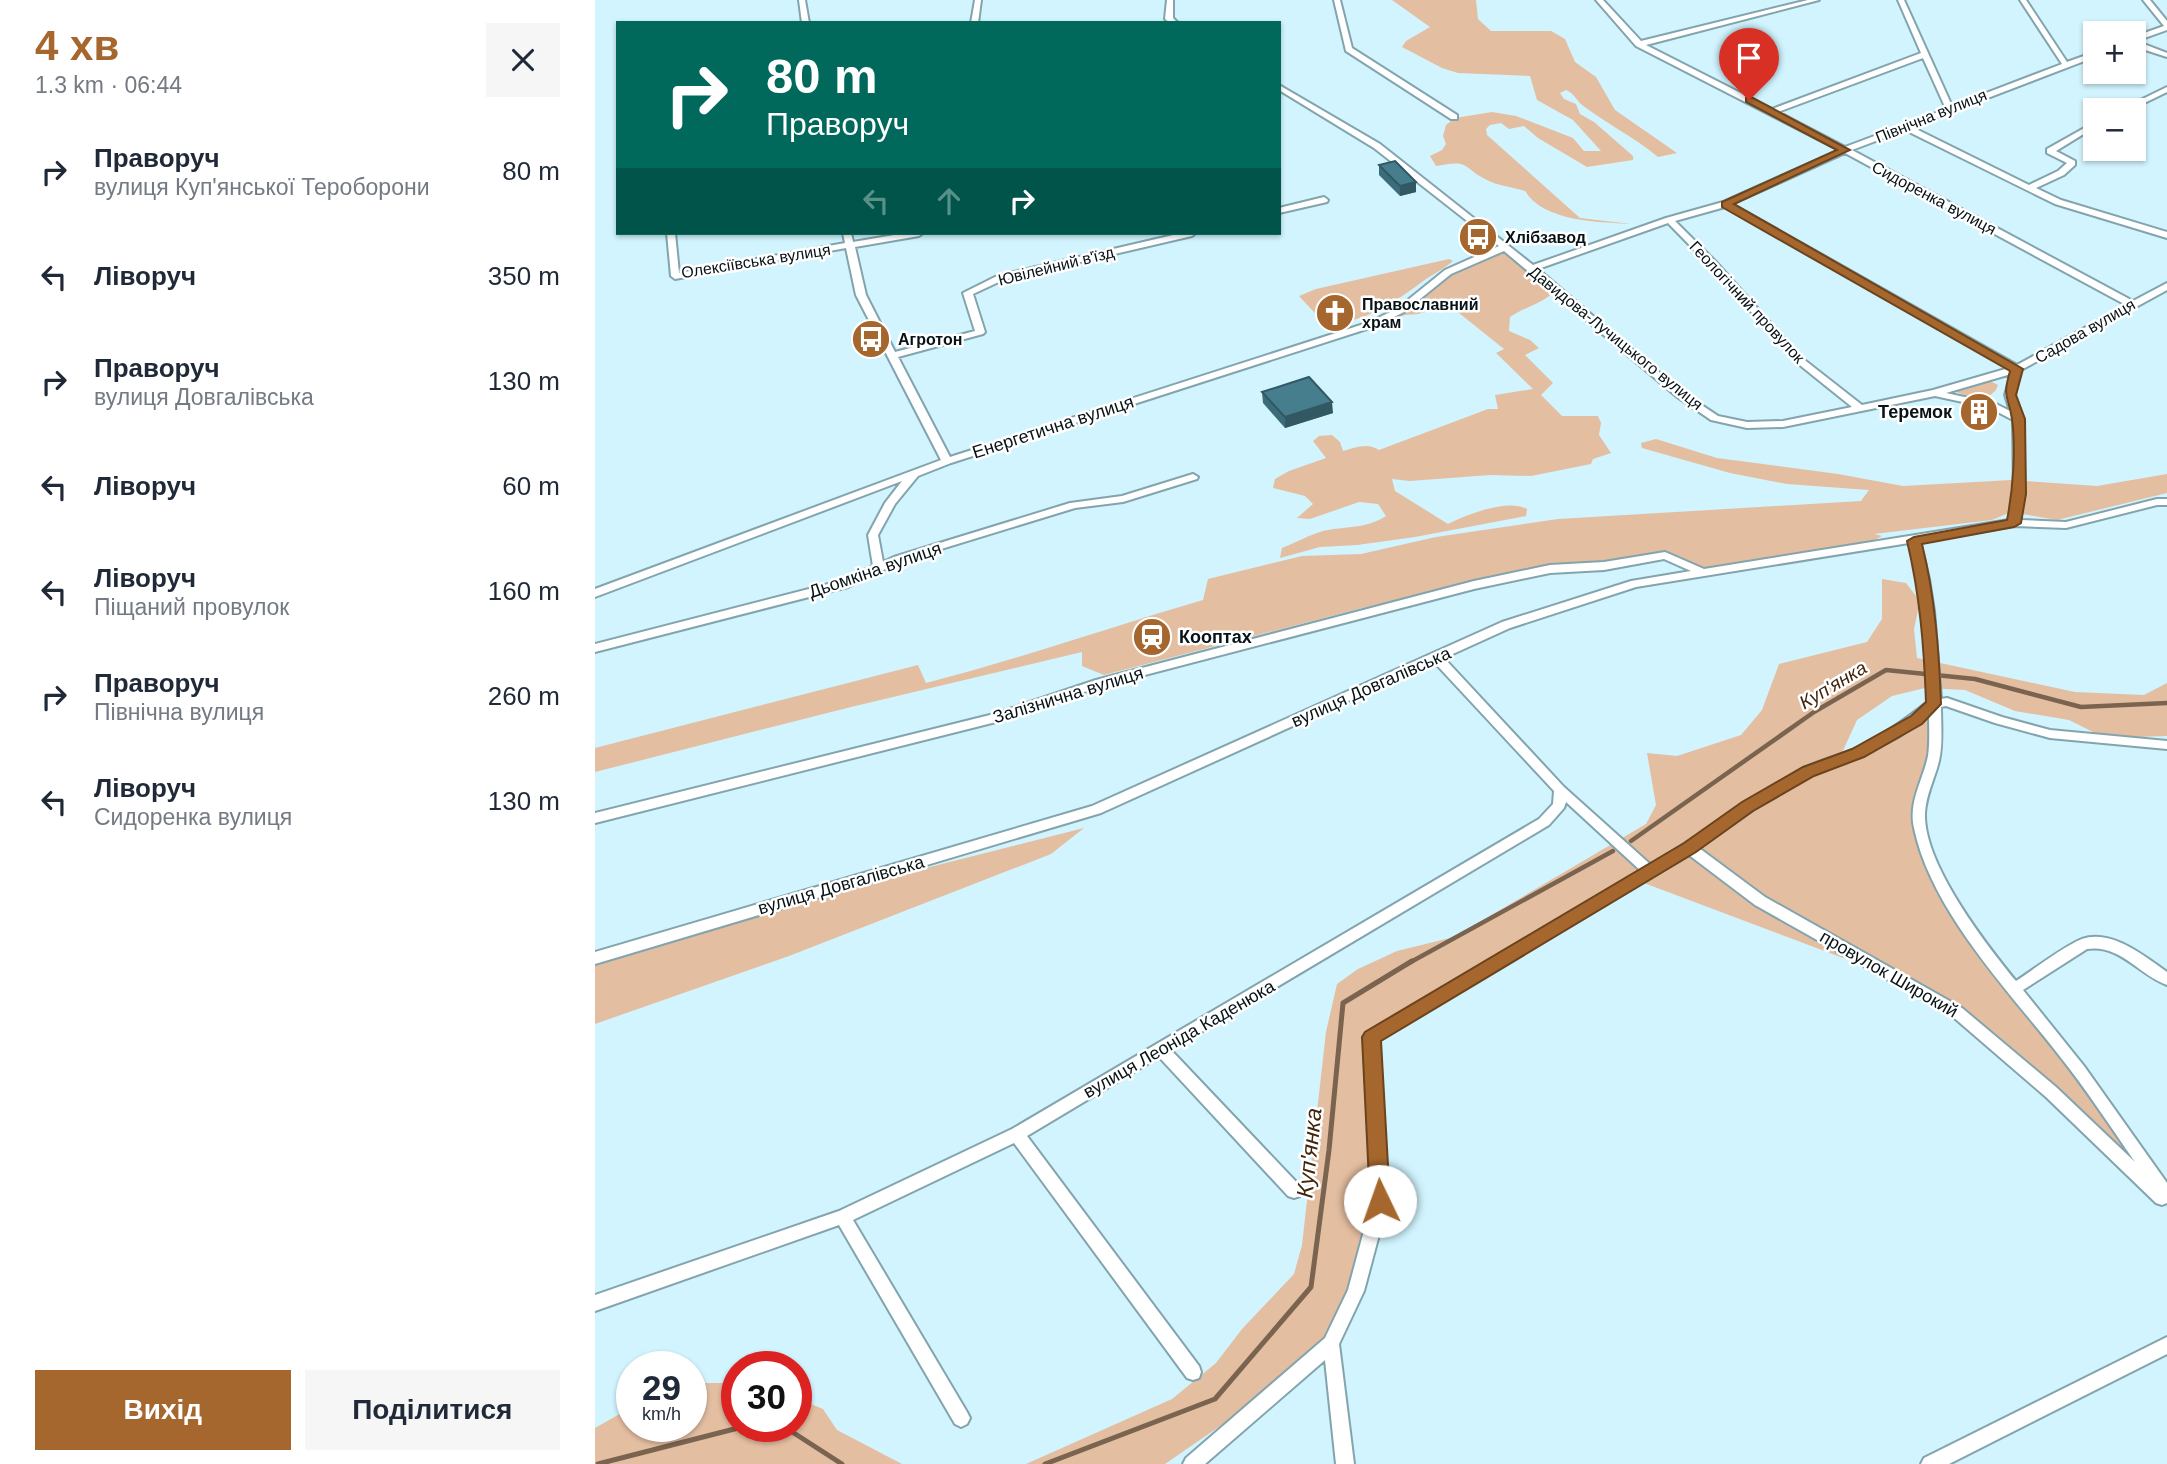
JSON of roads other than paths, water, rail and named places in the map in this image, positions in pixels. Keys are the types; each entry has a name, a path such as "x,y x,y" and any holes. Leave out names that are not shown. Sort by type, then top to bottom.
{"street":[{"path":"801,0 806,21"},
{"path":"974,21 978,0"},
{"path":"1170,0 1169,19 1172,21"},
{"path":"1337,0 1349,49 1454,117"},
{"name":"Сидоренка вулиця","path":"1599,0 1639,44 2132,303"},
{"path":"1639,44 1816,0"},
{"path":"1901,0 1949,108"},
{"path":"2023,0 2065,64"},
{"path":"2146,0 2167,26 2146,35"},
{"path":"2146,46 2167,55"},
{"path":"1771,111 1926,54"},
{"name":"Північна вулиця","path":"1532,268 1668,220 1726,204 1845,150 2083,58"},
{"name":"Давидова-Лучицького вулиця","path":"1281,88 1377,146 1503,248 1532,268 1679,394 1715,418"},
{"path":"2146,99 2167,89"},
{"path":"1904,126 2058,202 2167,235"},
{"path":"2031,187 2061,173 2071,163 2050,151 2083,131"},
{"path":"1281,211 1324,200"},
{"path":"1726,204 2017,369 2010,395 2018,419 2019,494 2014,523"},
{"name":"Геологічний провулок","path":"1668,220 1714,265 1799,360 1861,409"},
{"name":"Олексіївська вулиця","path":"671,235 675,276 909,235"},
{"path":"847,235 861,295 947,461"},
{"name":"Ювілейний в'їзд","path":"893,355 980,332 968,293 1000,278 1183,235"},
{"name":"Енергетична вулиця","path":"595,593 947,461 1373,324 1401,310 1448,272 1503,248"},
{"name":"Садова вулиця","path":"1715,418 1747,425 1783,424 1935,393 2017,369 2167,286"},
{"path":"1935,393 1983,402 2018,419"},
{"path":"878,566 873,535 890,503 914,473"},
{"name":"Дьомкіна вулиця","path":"595,648 844,584 878,566 1074,505 1123,499 1193,477"},
{"name":"вулиця Довгалівська","path":"595,958 1096,810 1506,625 1635,584 2014,523 2066,525 2157,502 2167,502"},
{"path":"1914,541 1926,589 1933,675 1934,758 1921,792 1920,825 1929,856 1967,926 2088,1082 2167,1196"},
{"name":"Залізнична вулиця","path":"595,818 996,718 1096,684 1474,585 1550,569 1604,566 1665,555 1703,573"},
{"path":"1437,658 1560,790 1650,871"},
{"path":"1192,1464 1331,1344 1356,1291 1380,1201 1372,1037 1690,848 1748,807 1809,771 1858,753 1896,733 1933,704 1947,702 2050,734 2167,745"},
{"name":"вулиця Леоніда Каденюка","path":"595,1303 843,1217 1017,1134 1544,822 1559,805 1560,790"},
{"name":"провулок Широкий","path":"1690,848 1761,901 1958,1012 2051,1092 2167,1203"},
{"path":"2016,988 2084,944 2101,941 2167,979"},
{"path":"1161,1050 1294,1191"},
{"path":"1017,1134 1193,1372"},
{"path":"843,1217 961,1418"},
{"path":"1331,1344 1345,1464"},
{"path":"1930,1464 2167,1345"}],"waterway":[{"name":"Куп'янка","path":"1631,841 1814,712 1886,670 1975,679 2081,707 2167,703"},
{"name":"Куп'янка","path":"1409,963 1613,851"},
{"name":"Куп'янка","path":"1045,1464 1215,1399 1311,1287 1329,1150 1343,1003 1412,961"},
{"name":"Куп'янка","path":"598,1464 721,1432"},
{"name":"Куп'янка","path":"808,1442 842,1464"}],"place":[{"name":"Хлібзавод","path":"1478,237"},
{"name":"Православний храм","path":"1335,313"},
{"name":"Агротон","path":"871,339"},
{"name":"Теремок","path":"1979,412"},
{"name":"Кооптах","path":"1152,637"}]}
